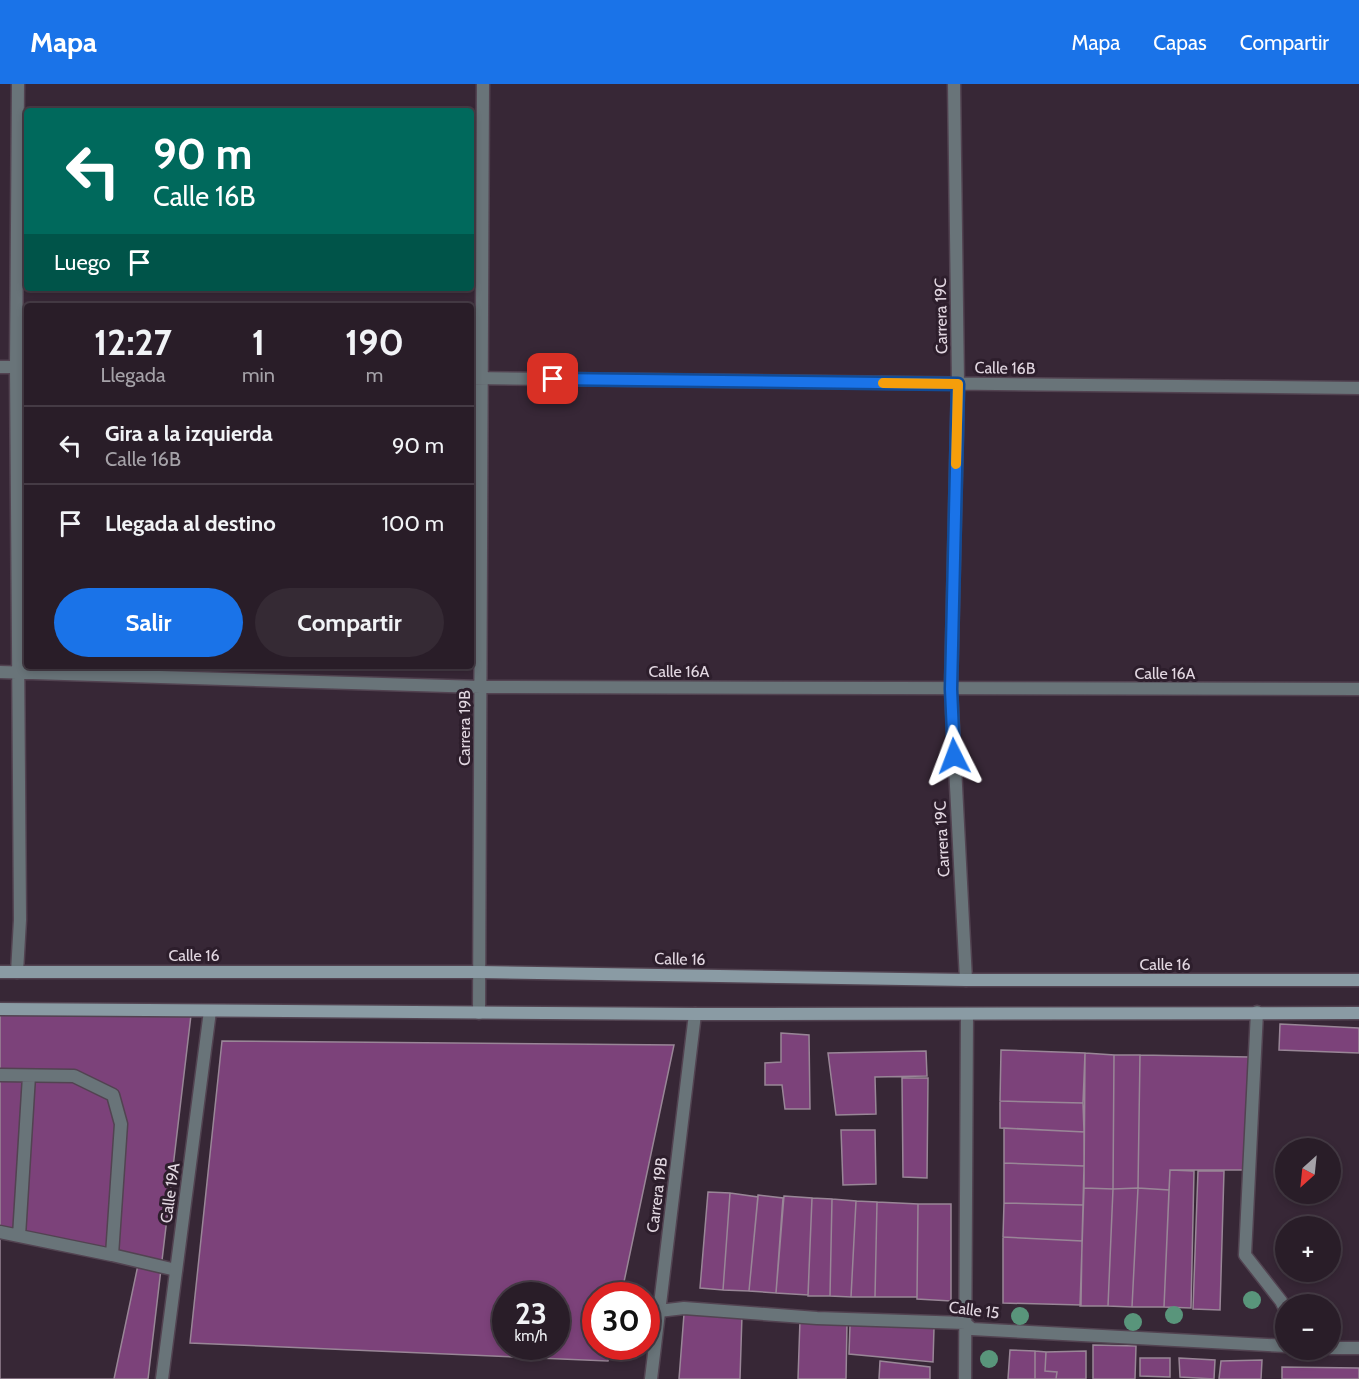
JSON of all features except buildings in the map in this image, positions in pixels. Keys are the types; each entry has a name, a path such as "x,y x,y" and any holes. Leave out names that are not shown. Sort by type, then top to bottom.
{"main road":[{"name":"Calle 16","path":"0,972 479,972 966,980 1359,980"},
{"path":"0,1009 695,1014 1359,1013"}],"street":[{"path":"17,972 20,920 17,672 21,367 18,84"},
{"name":"Carrera 19B","path":"479,1012 480,687 476,378 483,84"},
{"name":"Carrera 19C","path":"954,84 958,384 951,689 966,980"},
{"path":"0,367 21,367"},
{"name":"Calle 16B","path":"476,378 1359,388"},
{"name":"Calle 16A","path":"0,672 480,687 1359,689"},
{"name":"Calle 19A","path":"162,1379 210,1011"},
{"path":"1257,1012 1245,1255 1276,1294"},
{"name":"Carrera 19B","path":"660,1303 695,1014"},
{"path":"965,1379 967,1014"},
{"path":"0,1075 74,1076 112,1095 120,1124 112,1255"},
{"path":"19,1236 29,1076"},
{"path":"0,1232 176,1270"},
{"name":"Calle 15","path":"660,1311 684,1308 817,1318 964,1323 972,1329 1275,1345"},
{"path":"1341,1348 1359,1348"},
{"name":"Carrera 19B","path":"651,1379 653,1360"}],"slow traffic":[{"path":"883,383 958,384 956,464"}],"route":[{"path":"553,379 958,384 951,689 954,756"}]}
